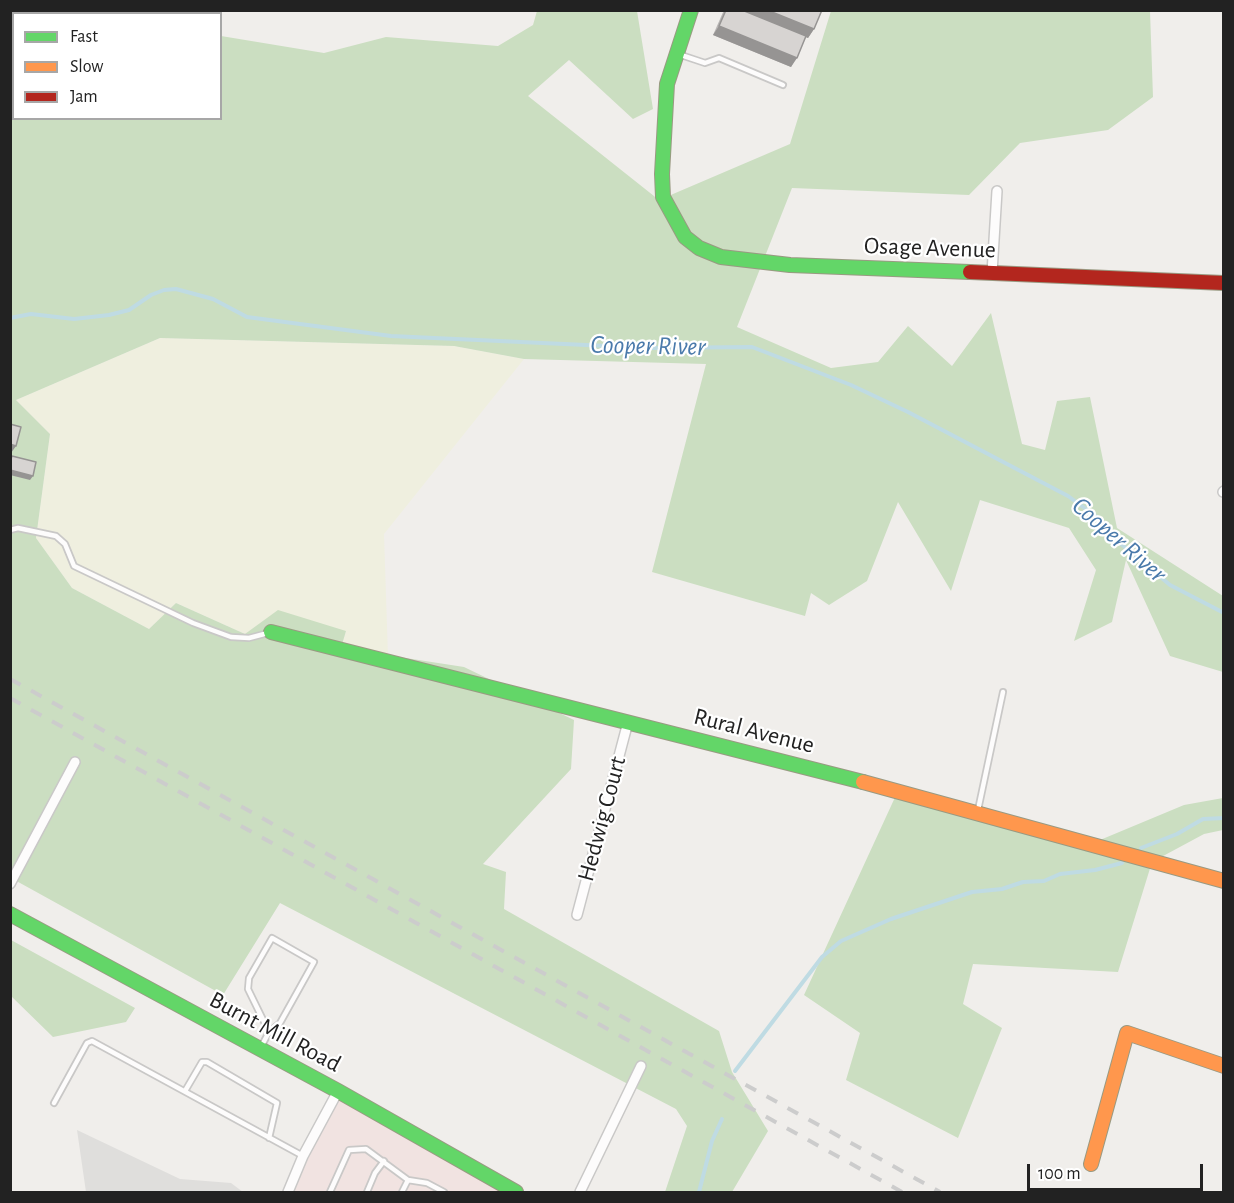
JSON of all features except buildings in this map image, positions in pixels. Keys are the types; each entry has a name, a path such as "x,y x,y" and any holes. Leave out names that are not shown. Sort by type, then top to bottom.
{"street":[{"path":"676,53 691,10"},
{"name":"Osage Avenue","path":"676,53 667,84 662,174 663,198 685,237 699,248 721,257 790,265 1224,283"},
{"path":"992,273 997,191"},
{"name":"Rural Avenue","path":"271,632 468,680 977,813 1224,881"},
{"name":"Hedwig Court","path":"577,915 628,722"},
{"path":"10,884 75,762"},
{"name":"Burnt Mill Road","path":"10,914 338,1091 516,1192"},
{"path":"1091,1164 1127,1033 1224,1066"},
{"path":"580,1192 641,1066"},
{"path":"288,1192 303,1156 338,1091"}],"lane":[{"path":"676,53 705,63 719,58 783,85"},
{"path":"10,530 18,528 56,536 65,544 74,566 193,623 231,637 249,638 271,632"},
{"path":"977,813 1003,692"},
{"path":"260,1049 269,1032 280,1023 314,962 272,938 249,978 248,989 269,1032"},
{"path":"54,1103 87,1043 92,1041 303,1156"},
{"path":"185,1091 202,1062 207,1062 277,1103 269,1138"},
{"path":"330,1192 349,1150 366,1149 408,1180 428,1184 444,1192"},
{"path":"367,1192 375,1173 384,1161"},
{"path":"402,1192 408,1180"}],"shaded area":[{"path":"338,1091 516,1192 288,1192"},
{"path":"77,1130 180,1179 231,1183 243,1192 86,1192"}],"green space":[{"path":"537,11 637,11 653,109 633,119 569,60 528,96 659,200 790,144 831,11 1150,11 1153,97 1108,130 1020,143 969,195 792,188 737,327 831,368 878,362 908,326 952,366 991,313 1022,444 1045,450 1057,401 1090,397 1117,528 1223,596 1223,672 1170,656 1126,560 1112,622 1074,641 1096,570 1069,528 980,500 951,591 898,502 867,581 829,605 811,593 805,616 652,572 706,364 524,359 454,346 160,338 16,400 50,434 36,538 72,588 149,629 176,603 245,634 278,610 346,631 341,648 464,667 574,720 571,769 483,864 506,872 504,909 719,1031 732,1072 768,1131 732,1192 665,1192 687,1126 676,1109 280,903 223,995 11,878 10,62 12,62 12,120 222,120 222,36 324,53 386,37 498,46 533,25"},
{"path":"160,338 454,346 524,359 384,534 388,657 341,648 346,631 245,634 176,603 149,629 72,588 36,538 50,434 16,400"},
{"path":"897,793 1088,845 1184,805 1223,798 1223,830 1204,834 1152,862 1118,972 973,964 963,1004 1002,1028 958,1138 846,1080 860,1033 804,995"},
{"path":"10,940 135,1008 126,1022 53,1037 11,996"}],"waterway":[{"name":"Cooper River","path":"10,318 31,314 74,319 109,315 129,310 151,295 164,290 176,289 213,299 247,317 391,336 651,348 752,347 851,385 908,412 1068,496 1101,520 1120,543 1170,585 1224,613"},
{"path":"1141,848 1177,834 1203,819 1224,818"},
{"path":"735,1071 822,957 841,941 891,919 972,892 1002,889 1023,882 1044,881 1060,874 1095,870 1122,863"},
{"path":"699,1192 712,1141 722,1119"}],"railway":[{"path":"10,679 940,1192"},
{"path":"10,698 902,1192"}],"traffic: fast":[{"path":"691,10 667,84 662,174 663,197 685,237 699,248 721,257 790,265 970,272"},
{"path":"271,632 863,782"},
{"path":"10,914 338,1091 516,1192"}],"traffic: slow":[{"path":"863,782 1224,881"},
{"path":"1091,1164 1127,1033 1224,1066"}],"traffic: jam":[{"path":"970,272 1224,283"}]}
